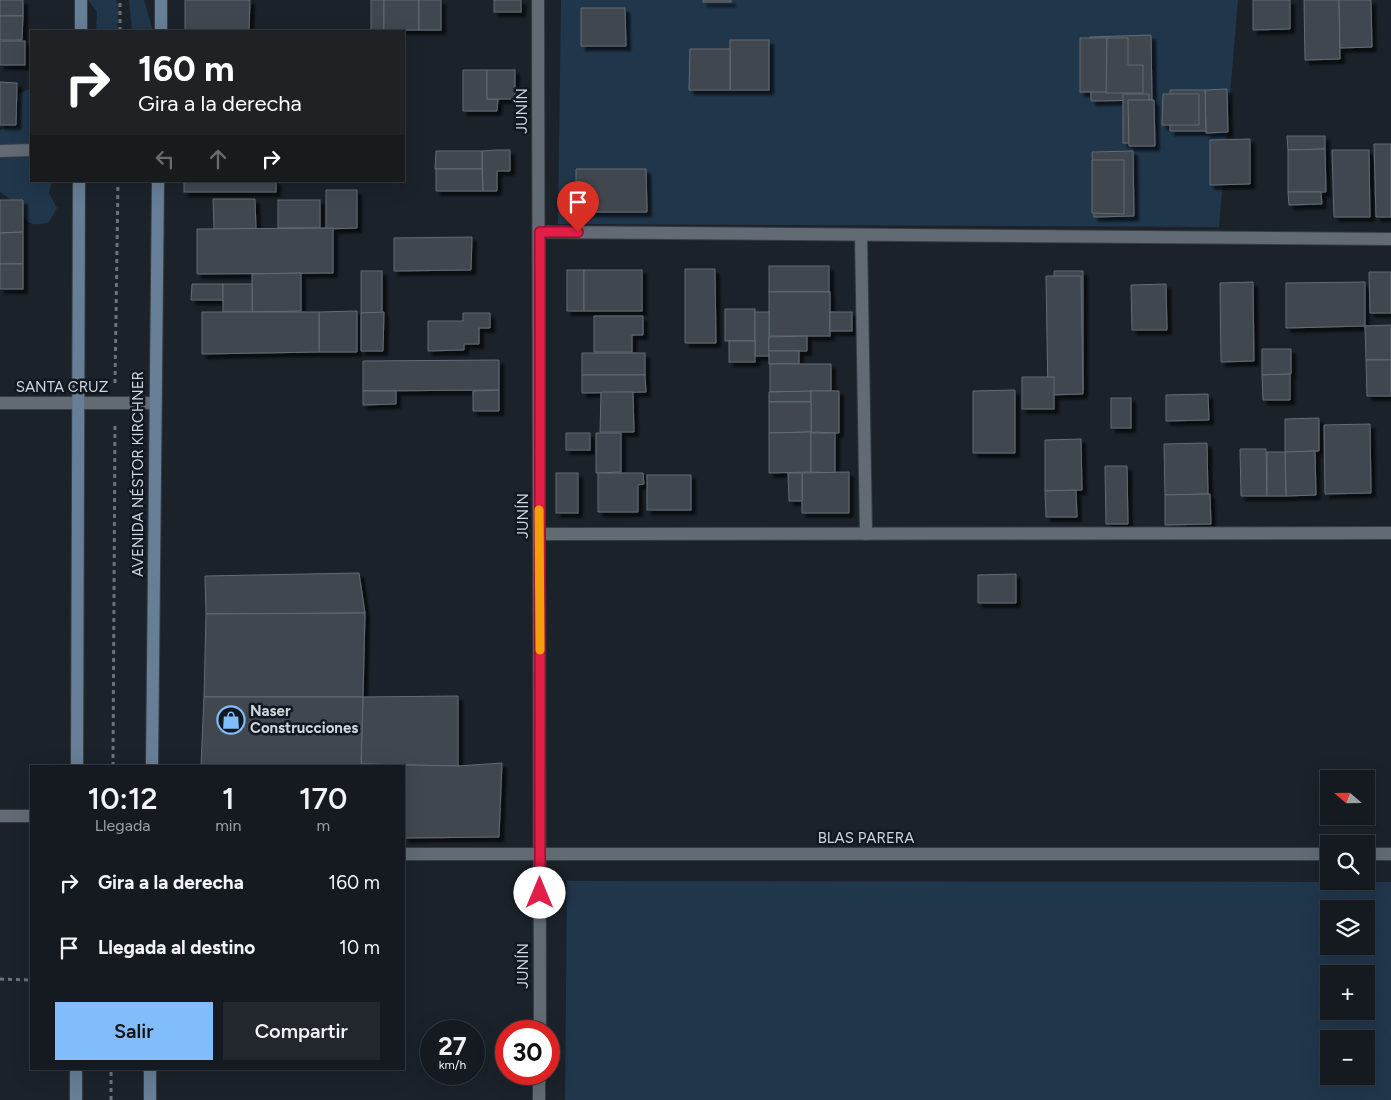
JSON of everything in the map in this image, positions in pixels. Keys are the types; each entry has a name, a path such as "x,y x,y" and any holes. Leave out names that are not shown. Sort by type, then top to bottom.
{"main road":[{"path":"81,0 81,30"},
{"path":"161,0 161,30"},
{"path":"77,765 79,182"},
{"name":"AVENIDA NÉSTOR KIRCHNER","path":"152,765 158,182"},
{"path":"76,1070 76,1100"},
{"path":"150,1070 150,1100"}],"street":[{"name":"JUNÍN","path":"538,0 540,232 540,1020"},
{"path":"0,151 30,150"},
{"path":"540,232 1391,239"},
{"path":"861,234 866,534"},
{"name":"SANTA CRUZ","path":"0,403 155,402"},
{"path":"539,534 1391,533"},
{"path":"0,816 30,816"},
{"name":"BLAS PARERA","path":"405,854 1320,854"},
{"path":"1375,854 1391,854"},
{"path":"539,1100 540,1085"}],"path":[{"path":"120,0 120,30"},
{"path":"113,765 118,182"},
{"path":"0,979 30,980"},
{"path":"111,1070 111,1100"}],"shaded area":[{"path":"88,0 116,0 119,8 117,30 96,30 97,12"},
{"path":"129,0 144,0 153,30 132,30"},
{"path":"561,0 1238,0 1219,227 558,224"},
{"path":"30,88 30,182 52,182 49,193 57,208 49,222 41,224 30,223 26,220 11,201 0,192 0,130 12,126 18,94"},
{"path":"567,881 1320,882 1320,890 1375,890 1375,882 1391,882 1391,1100 565,1100"}],"building":[{"path":"0,0 23,0 23,16 0,16"},
{"path":"185,0 250,0 249,30 185,30"},
{"path":"371,0 384,0 384,30 371,30"},
{"path":"384,0 419,0 419,30 384,30"},
{"path":"419,0 441,0 441,30 419,30"},
{"path":"494,0 521,0 521,12 494,12"},
{"path":"703,0 731,0 731,2 703,2"},
{"path":"1253,0 1290,0 1290,29 1253,30"},
{"path":"1304,0 1339,0 1340,59 1305,60"},
{"path":"1339,0 1371,0 1372,47 1340,48"},
{"path":"581,8 625,8 626,46 581,46"},
{"path":"0,16 23,16 22,40 0,40"},
{"path":"1151,35 1152,100 1091,101 1090,37"},
{"path":"1080,38 1107,38 1107,92 1080,92"},
{"path":"1107,38 1128,38 1128,65 1143,65 1143,93 1106,93"},
{"path":"730,40 769,40 769,90 730,90"},
{"path":"0,41 25,41 25,65 0,65"},
{"path":"690,49 730,49 730,90 689,90"},
{"path":"463,70 487,70 487,99 498,99 497,111 463,111"},
{"path":"487,70 515,70 515,99 487,99"},
{"path":"0,82 17,83 16,125 0,125"},
{"path":"1227,89 1228,132 1206,133 1205,90"},
{"path":"1170,90 1205,90 1206,131 1170,131"},
{"path":"1123,94 1149,94 1149,143 1123,143"},
{"path":"1163,94 1199,94 1199,125 1162,125"},
{"path":"1128,100 1154,100 1155,146 1129,146"},
{"path":"1287,136 1325,136 1325,149 1288,150"},
{"path":"1250,139 1250,184 1210,185 1210,140"},
{"path":"1374,144 1391,144 1391,217 1376,217"},
{"path":"1325,149 1326,192 1288,192 1288,150"},
{"path":"510,150 510,171 497,171 497,191 483,191 482,151"},
{"path":"1332,150 1369,150 1370,217 1334,217"},
{"path":"436,151 482,151 482,169 435,169"},
{"path":"1133,151 1134,216 1094,217 1092,152"},
{"path":"1092,160 1124,160 1124,214 1092,213"},
{"path":"436,169 482,169 483,191 436,191"},
{"path":"576,169 646,169 647,212 576,212"},
{"path":"184,182 276,182 276,192 184,192"},
{"path":"326,190 357,190 357,228 326,229"},
{"path":"1288,192 1321,192 1322,204 1289,205"},
{"path":"213,199 255,199 256,229 214,229"},
{"path":"0,200 23,200 23,232 0,233"},
{"path":"278,200 320,200 320,228 278,228"},
{"path":"333,228 333,273 197,274 197,229"},
{"path":"23,232 23,264 0,264 0,233"},
{"path":"472,237 471,270 394,271 394,238"},
{"path":"0,264 23,264 23,289 0,289"},
{"path":"769,266 829,266 829,292 769,292"},
{"path":"685,269 715,269 716,343 685,343"},
{"path":"567,270 584,270 584,311 567,311"},
{"path":"584,270 642,270 642,311 584,311"},
{"path":"361,271 382,271 382,313 361,313"},
{"path":"1054,271 1083,271 1083,391 1054,392"},
{"path":"1369,272 1391,272 1391,313 1370,313"},
{"path":"301,273 301,311 252,312 252,274"},
{"path":"1046,276 1081,276 1083,394 1048,395"},
{"path":"1253,282 1254,361 1221,362 1220,283"},
{"path":"1365,282 1365,326 1286,328 1286,283"},
{"path":"192,284 223,284 223,300 191,300"},
{"path":"223,284 252,284 252,312 223,312"},
{"path":"1166,284 1167,330 1132,330 1131,285"},
{"path":"769,292 830,292 830,336 769,336"},
{"path":"725,309 755,309 755,341 725,341"},
{"path":"357,311 357,352 319,352 319,312"},
{"path":"202,312 319,312 319,352 202,354"},
{"path":"384,312 383,351 361,351 361,313"},
{"path":"755,312 769,312 769,356 755,356"},
{"path":"830,312 852,312 852,331 830,331"},
{"path":"463,313 490,313 490,328 479,328 479,344 464,344 464,350 428,351 428,321 463,321"},
{"path":"594,316 643,316 643,335 632,335 632,352 594,352"},
{"path":"1391,325 1391,360 1366,360 1365,326"},
{"path":"807,336 807,351 769,351 769,337"},
{"path":"729,341 755,341 755,362 729,362"},
{"path":"1262,349 1291,349 1291,374 1262,375"},
{"path":"769,351 799,351 799,364 769,364"},
{"path":"582,353 645,353 645,375 582,375"},
{"path":"499,360 499,390 363,391 363,361"},
{"path":"1366,360 1391,360 1391,396 1367,396"},
{"path":"770,364 831,364 831,391 770,392"},
{"path":"1290,374 1290,400 1263,400 1262,375"},
{"path":"582,375 645,375 646,392 582,393"},
{"path":"1022,377 1054,377 1054,409 1022,409"},
{"path":"499,390 499,411 473,411 473,391"},
{"path":"1015,390 1015,453 973,453 973,391"},
{"path":"363,391 396,391 396,404 363,405"},
{"path":"811,391 811,402 769,402 769,392"},
{"path":"811,391 839,391 839,433 811,432"},
{"path":"601,392 633,392 634,432 600,432"},
{"path":"1208,394 1209,420 1166,421 1166,395"},
{"path":"1111,398 1131,398 1131,428 1111,428"},
{"path":"769,402 811,402 811,432 769,433"},
{"path":"1319,418 1319,451 1285,452 1285,419"},
{"path":"1370,424 1371,493 1325,494 1324,425"},
{"path":"811,432 811,472 769,473 769,433"},
{"path":"566,433 590,433 590,450 566,450"},
{"path":"596,433 621,433 621,472 596,473"},
{"path":"811,433 835,433 835,473 811,472"},
{"path":"1081,439 1082,490 1045,491 1045,440"},
{"path":"1207,443 1208,494 1165,495 1164,444"},
{"path":"1240,449 1266,449 1267,496 1241,496"},
{"path":"1315,451 1316,495 1286,496 1285,452"},
{"path":"1267,452 1285,452 1286,496 1267,496"},
{"path":"1105,466 1127,466 1128,524 1106,524"},
{"path":"849,472 849,513 802,513 802,473"},
{"path":"556,473 578,473 578,513 556,513"},
{"path":"598,473 643,473 644,484 638,485 638,512 598,512"},
{"path":"788,473 802,473 802,501 789,501"},
{"path":"647,475 691,475 691,510 647,510"},
{"path":"1076,490 1077,517 1046,517 1045,491"},
{"path":"1210,494 1211,524 1165,525 1165,495"},
{"path":"359,573 365,613 206,614 205,576"},
{"path":"1016,574 1016,603 978,603 978,575"},
{"path":"365,613 363,697 204,697 206,614"},
{"path":"458,696 458,766 361,764 363,697"},
{"path":"204,697 363,697 361,765 201,765"},
{"path":"502,763 499,837 405,838 405,765 361,764 458,766"}],"slow traffic":[{"path":"539,510 540,650"}],"place":[{"name":"Naser Construcciones","path":"231,720"}],"route":[{"path":"540,893 540,232 578,232"}]}
